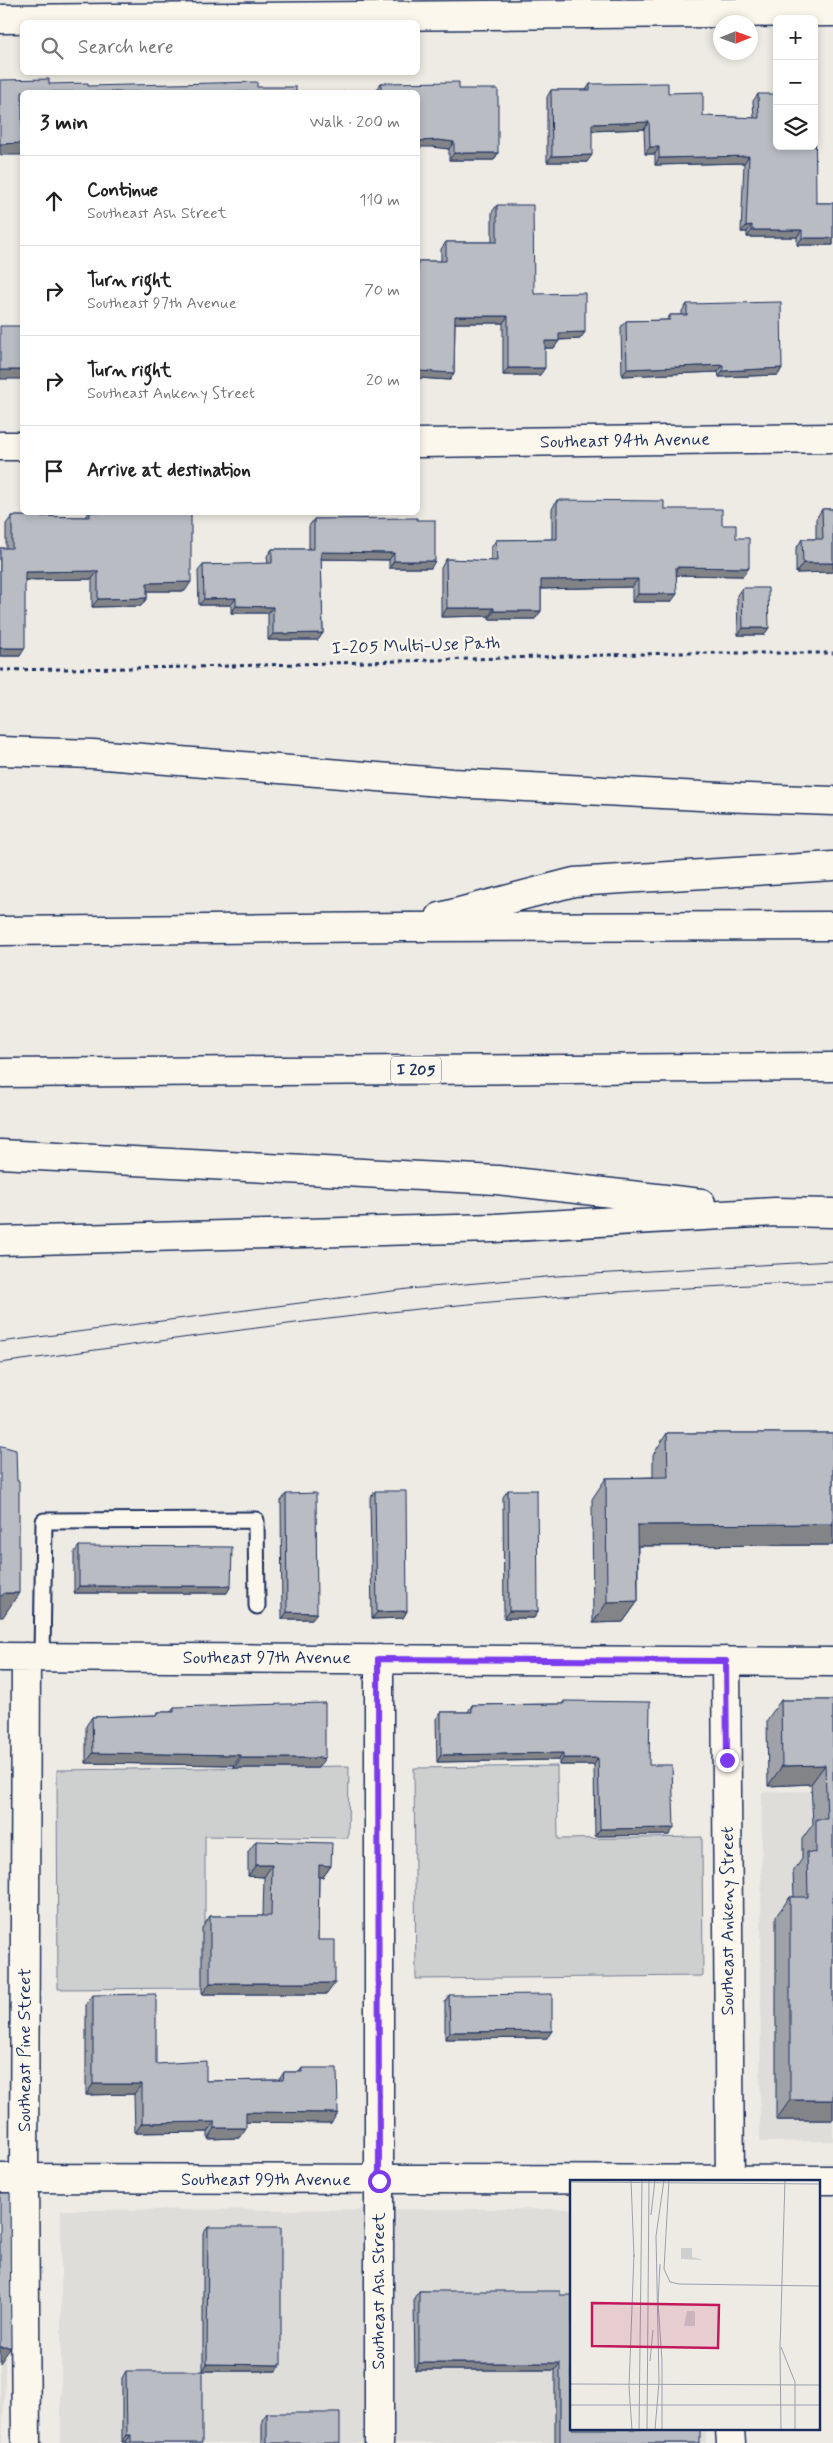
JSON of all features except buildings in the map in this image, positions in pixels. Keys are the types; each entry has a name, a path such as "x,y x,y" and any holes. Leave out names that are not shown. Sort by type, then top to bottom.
{"main road":[{"path":"0,19 369,8 735,6 833,12"},
{"name":"Southeast 94th Avenue","path":"420,444 833,438"},
{"path":"0,446 20,446"},
{"path":"0,751 93,754 462,783 720,798 833,800"},
{"path":"403,927 574,882 833,866"},
{"path":"0,931 403,927 833,926"},
{"name":"I 205","path":"0,1074 833,1067"},
{"path":"0,1154 497,1180 775,1212"},
{"path":"0,1241 495,1228 775,1212 833,1213"},
{"name":"Southeast 97th Avenue","path":"23,1657 833,1662"},
{"name":"Southeast Pine Street","path":"23,1657 12,2178 26,2443"},
{"name":"Southeast Ash Street","path":"378,1659 379,2443"},
{"name":"Southeast Ankeny Street","path":"726,1661 730,2180"},
{"name":"Southeast 99th Avenue","path":"12,2178 570,2181"},
{"name":"Southeast 99th Avenue","path":"820,2180 833,2180"},
{"path":"730,2430 730,2443"}],"lane":[{"path":"23,1657 44,1521 256,1520 257,1606"}],"path":[{"name":"I-205 Multi-Use Path","path":"0,670 184,667 675,653 833,654"}],"shaded area":[{"path":"349,1766 348,1838 205,1836 205,1988 58,1989 57,1770"},
{"path":"557,1766 558,1839 702,1837 703,1976 416,1979 414,1768"},
{"path":"833,1790 833,2141 760,2142 762,1792"},
{"path":"0,2208 6,2208 5,2383 2,2443 0,2443"},
{"path":"570,2209 570,2430 706,2430 706,2443 61,2443 61,2210"}],"tram line":[{"path":"0,1342 408,1289 557,1276 833,1261"},
{"path":"0,1363 306,1322 462,1305 621,1292 833,1282"}],"route":[{"path":"379,2181 378,1659 726,1661 727,1760"}]}
